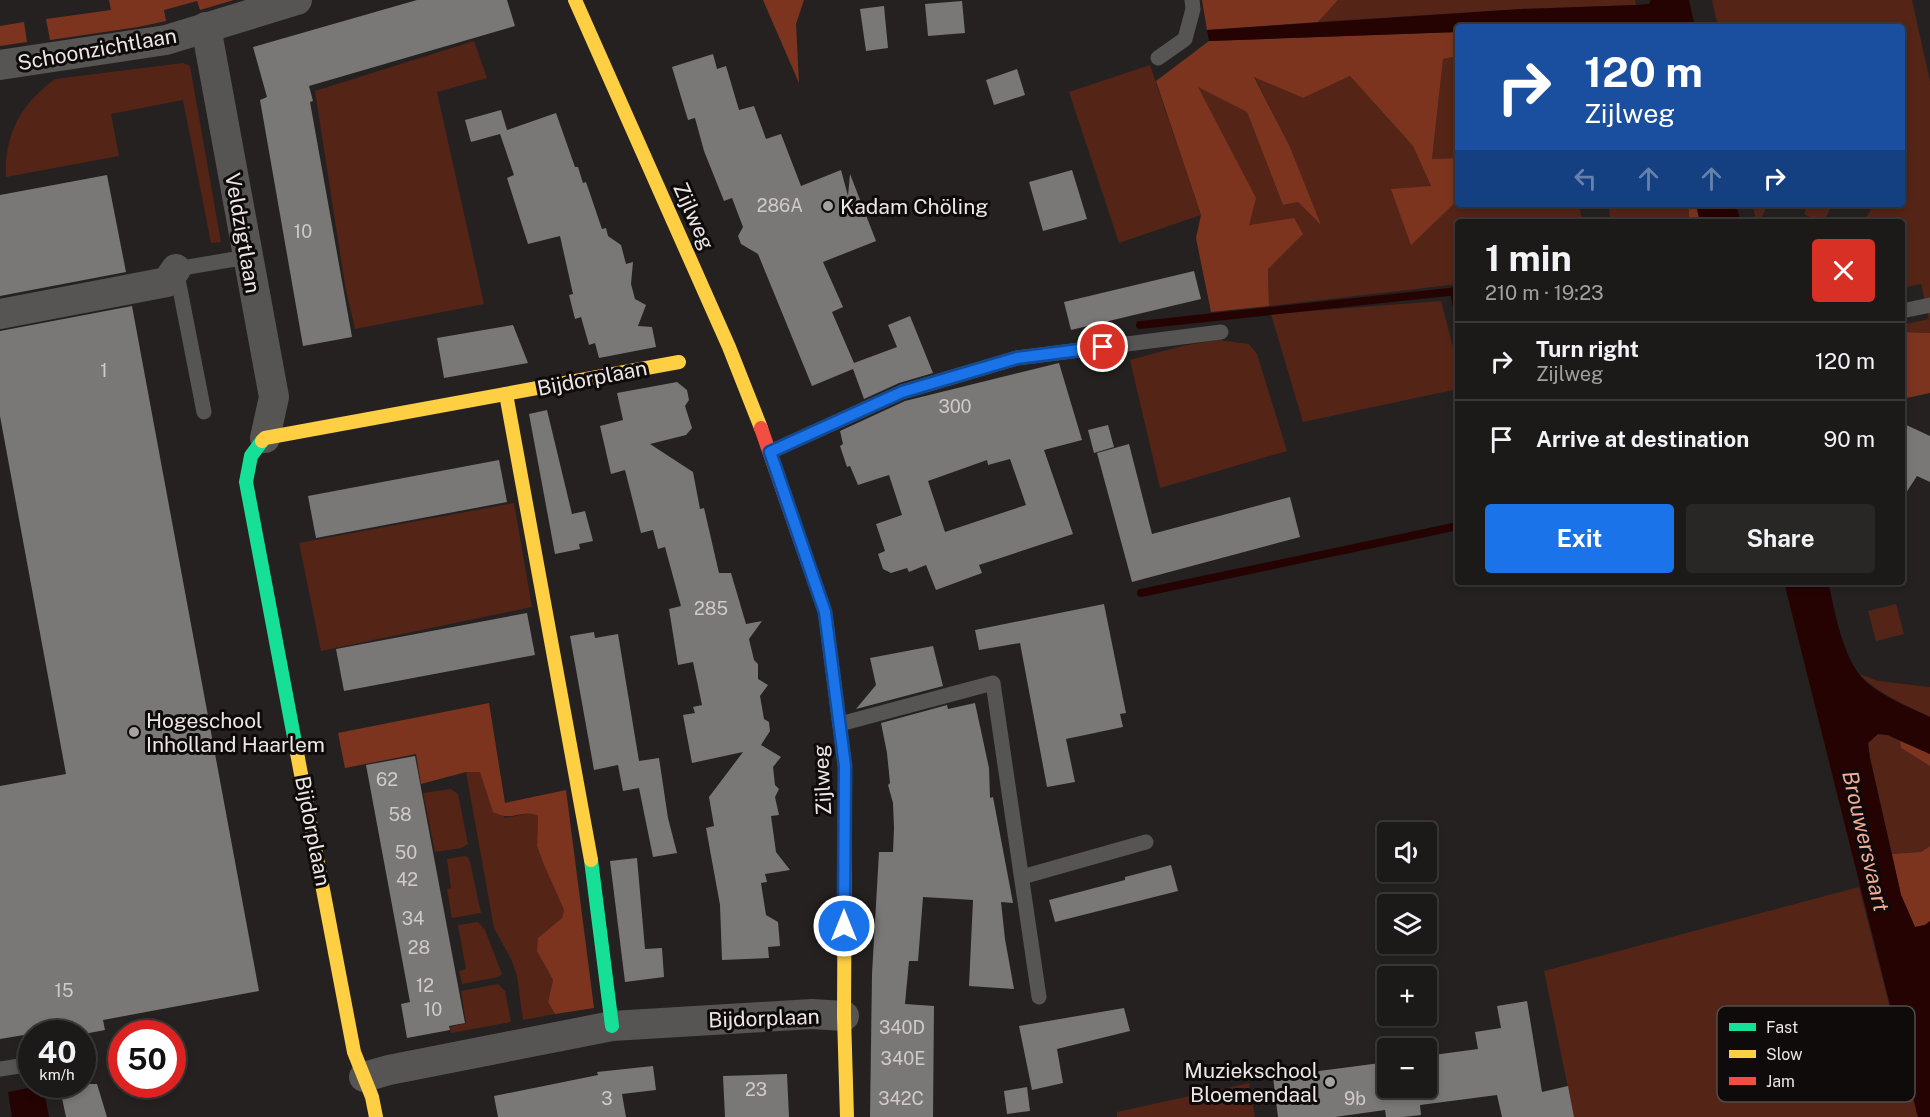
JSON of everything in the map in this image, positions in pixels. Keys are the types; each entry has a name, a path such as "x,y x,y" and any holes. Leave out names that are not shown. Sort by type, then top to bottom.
{"street":[{"name":"Schoonzichtlaan","path":"0,65 166,40 297,0"},
{"name":"Zijlweg","path":"575,0 710,303 770,452 825,612 845,766 844,1016 848,1117"},
{"name":"Veldzigtlaan","path":"206,27 274,397 265,438"},
{"path":"0,314 167,282 176,269"},
{"name":"Bijdorplaan","path":"679,362 265,438 251,456 246,482 354,1052 364,1077 389,1070 612,1026 812,1014 844,1016"},
{"path":"506,394 590,850 612,1026"},
{"path":"364,1077 372,1097 376,1117"}],"lane":[{"path":"1158,58 1185,39 1193,9 1192,0"},
{"path":"204,412 176,269 247,257"},
{"path":"1905,310 1930,305"},
{"path":"770,452 902,392 1017,358 1221,332"},
{"path":"840,723 993,683 1039,997"},
{"path":"1022,877 1146,842"},
{"path":"0,1069 18,1066"}],"shaded area":[{"path":"109,0 234,0 200,10 197,1 164,10 166,21 50,40 46,19 111,10"},
{"path":"763,0 804,0 796,24 799,83"},
{"path":"1202,0 1338,0 1318,22 1207,30"},
{"path":"1338,0 1635,0 1636,5 1521,9 1318,22"},
{"path":"1712,0 1912,0 1930,81 1930,333 1905,332 1905,324 1929,319 1921,284 1905,287 1905,219 1866,219 1872,207 1905,207 1905,24 1717,24"},
{"path":"24,22 27,42 0,46 0,26"},
{"path":"1644,22 1645,24 1608,24"},
{"path":"1455,32 1455,57 1443,59 1432,159 1455,158 1455,203 1411,245 1391,189 1431,186 1413,146 1350,76 1303,98 1254,77 1290,147 1321,225 1298,202 1283,205 1247,112 1198,87 1256,198 1249,225 1294,218 1303,234 1268,269 1269,306 1211,312 1196,238 1201,215 1156,81 1209,41"},
{"path":"474,41 487,78 437,92 484,304 355,329 345,285 315,91"},
{"path":"1455,57 1455,158 1432,159 1443,59"},
{"path":"183,63 190,66 221,242 211,243 183,100 111,114 119,156 6,177 8,147 17,121 33,99 55,79"},
{"path":"1150,65 1201,215 1119,243 1069,92"},
{"path":"1254,76 1303,98 1350,76 1413,146 1431,186 1411,244 1455,203 1455,207 1580,207 1582,219 1455,219 1455,284 1269,306 1268,269 1294,219 1249,225 1197,86 1247,112 1283,205 1298,202 1319,223 1290,147"},
{"path":"1608,207 1689,207 1689,219 1610,219"},
{"path":"1689,207 1697,207 1699,219 1689,219"},
{"path":"1753,207 1767,207 1761,218 1756,219"},
{"path":"1800,207 1831,207 1825,219 1813,219 1804,214 1806,210"},
{"path":"1441,301 1455,355 1455,390 1303,422 1271,314"},
{"path":"1905,332 1930,333 1930,393 1905,398"},
{"path":"1218,340 1249,344 1257,354 1287,451 1160,488 1130,360 1182,346"},
{"path":"514,503 532,607 321,651 299,543"},
{"path":"1896,604 1904,634 1876,641 1868,611"},
{"path":"1859,674 1878,681 1930,687 1930,717 1884,693"},
{"path":"489,703 505,803 566,790 594,1008 555,1014 548,1002 553,980 537,951 538,938 562,918 564,910 537,846 538,816 527,814 506,816 493,812 480,772 466,772 421,784 416,754 345,768 338,733"},
{"path":"1878,734 1900,741 1901,748 1930,766 1930,846 1921,852 1892,854 1868,743"},
{"path":"1900,741 1930,754 1930,766 1901,748"},
{"path":"466,772 480,772 505,818 531,813 538,816 537,846 564,910 562,918 538,938 544,964 553,980 548,1002 555,1014 523,1020 517,976 512,961 494,928"},
{"path":"451,789 458,794 468,844 461,848 435,852 423,793"},
{"path":"1930,846 1930,921 1925,925 1915,927 1901,895 1892,854 1921,852"},
{"path":"465,856 470,862 481,913 452,918 447,889 451,888 447,859"},
{"path":"1859,887 1890,1006 1717,1006 1717,1102 1914,1102 1918,1117 1574,1117 1544,971"},
{"path":"478,922 485,930 502,974 498,977 462,984 459,971 466,969 458,925"},
{"path":"498,984 505,991 511,1022 451,1033 450,1027 466,1023 461,991"},
{"path":"1249,1083 1255,1117 1117,1117 1117,1112"}],"water":[{"path":"1651,0 1689,0 1694,24 1648,24 1644,22 1455,24 1455,32 1209,41 1207,30 1521,9 1649,4"},
{"path":"1697,207 1737,207 1740,219 1699,219"},
{"name":"Brouwersvaart","path":"1785,585 1829,585 1843,642 1859,674 1882,693 1930,717 1930,754 1888,735 1878,734 1868,743 1901,895 1915,927 1925,925 1930,921 1930,1117 1918,1117 1914,1102 1915,1006 1890,1006"},
{"path":"18,1090 18,1098 45,1098 49,1117 12,1117 8,1092"}],"building":[{"path":"417,0 507,0 515,26 309,86 352,337 303,346 260,100 267,97 253,47"},
{"path":"962,1 965,33 928,36 925,4"},
{"path":"884,6 888,48 866,51 860,9"},
{"path":"713,54 717,69 726,66 739,110 754,106 766,139 781,134 801,186 841,170 848,196 850,174 876,241 823,262 843,307 832,312 854,363 897,347 888,325 910,316 933,373 899,383 864,399 853,369 812,386 758,254 741,244 738,236 743,227 732,198 724,201 704,151 695,118 688,120 672,67"},
{"path":"1017,69 1025,95 994,105 986,80"},
{"path":"501,110 507,130 556,113 575,167 578,167 583,183 586,182 602,229 606,228 608,236 621,245 626,264 633,262 631,284 635,299 646,305 638,326 652,327 656,347 599,358 595,343 589,345 581,317 575,319 569,295 573,294 560,236 528,244 507,178 514,175 500,134 471,142 465,120"},
{"path":"1072,170 1087,219 1043,231 1029,182"},
{"path":"107,175 126,272 0,296 0,195"},
{"path":"1194,271 1201,299 1071,330 1064,302"},
{"path":"132,306 259,991 103,1020 105,1030 96,1032 96,1020 18,1020 18,1036 0,1039 0,786 66,774 0,416 0,331"},
{"path":"513,325 528,363 444,378 437,338"},
{"path":"1059,363 1082,440 1044,450 1073,534 979,565 982,573 936,590 926,565 909,572 907,568 891,573 883,569 878,554 885,551 876,524 902,515 889,475 858,485 850,466 847,467 840,446 843,444 840,431 905,401","holes":["1010,459 1026,505 945,532 928,481 987,460 988,465"]},
{"path":"677,382 687,390 689,400 685,406 692,428 686,435 650,444 693,472 700,509 704,508 719,573 731,573 746,624 762,621 749,639 754,660 758,664 758,679 768,685 760,696 764,719 769,722 770,731 761,745 781,757 773,767 775,785 779,789 775,797 779,815 771,816 776,852 790,870 765,874 767,882 761,883 766,915 778,922 780,946 768,947 769,958 722,960 720,905 706,828 714,826 709,797 743,752 692,763 683,715 695,713 693,707 702,705 693,662 678,665 669,609 681,606 665,547 658,549 653,530 641,533 625,470 611,474 600,426 623,420 617,393"},
{"path":"547,410 572,514 585,511 593,541 579,544 580,549 555,554 529,414"},
{"path":"1905,424 1930,436 1930,482 1917,476 1905,494"},
{"path":"1108,425 1114,447 1094,453 1088,430"},
{"path":"1129,444 1152,534 1290,497 1300,537 1132,582 1097,453"},
{"path":"499,460 507,502 316,538 308,496"},
{"path":"1104,604 1126,713 1120,714 1123,727 1066,739 1075,782 1047,787 1020,643 979,650 975,630"},
{"path":"527,613 535,655 344,691 336,649"},
{"path":"594,632 595,638 618,634 639,761 659,758 668,818 677,853 653,857 639,788 623,791 618,765 594,770 570,636"},
{"path":"933,646 943,686 856,709 876,685 870,658"},
{"path":"975,703 989,768 990,798 993,797 1013,903 1001,902 1014,989 969,986 973,900 923,897 918,961 909,961 905,1004 934,1006 933,1117 870,1117 872,974 879,852 893,852 894,828 893,803 888,785 890,783 887,753 881,723 947,705 948,709"},
{"path":"415,756 465,1023 449,1026 450,1030 407,1038 401,1004 410,1002 366,765"},
{"path":"637,858 645,949 662,948 664,977 625,982 610,861"},
{"path":"1171,865 1178,891 1055,922 1049,900"},
{"path":"1527,1001 1542,1092 1568,1086 1574,1117 1502,1117 1497,1095 1420,1105 1421,1115 1403,1117 1386,1117 1385,1110 1335,1117 1278,1117 1273,1077 1377,1063 1377,1098 1437,1098 1437,1055 1478,1049 1475,1032 1501,1028 1497,1006"},
{"path":"1124,1008 1130,1031 1057,1049 1063,1083 1032,1090 1019,1026"},
{"path":"653,1066 656,1090 622,1094 626,1117 498,1117 494,1096 598,1075 597,1072"},
{"path":"787,1074 789,1117 725,1117 723,1076"},
{"path":"97,1084 107,1117 66,1117 62,1098 96,1098"},
{"path":"1027,1087 1030,1111 1007,1114 1004,1091"}],"waterway":[{"path":"1454,291 1455,296"},
{"path":"1140,325 1455,291"},
{"path":"1141,593 1455,527"}],"traffic: fast":[{"path":"262,441 251,456 246,482 297,753"},
{"path":"591,860 612,1026"}],"traffic: slow":[{"path":"575,0 729,347 761,428"},
{"path":"262,441 265,438 679,362"},
{"path":"506,394 591,860"},
{"path":"297,753 354,1052 372,1097 376,1117"},
{"path":"845,805 844,1016 847,1117"}],"traffic: jam":[{"path":"761,428 825,612 845,767 845,805"}],"place":[{"name":"Kadam Chöling","path":"828,206"},
{"name":"Hogeschool Inholland Haarlem","path":"134,732"},
{"name":"Muziekschool Bloemendaal","path":"1330,1082"}],"route":[{"path":"844,926 845,766 825,612 770,452 902,392 1017,358 1103,347"}]}
